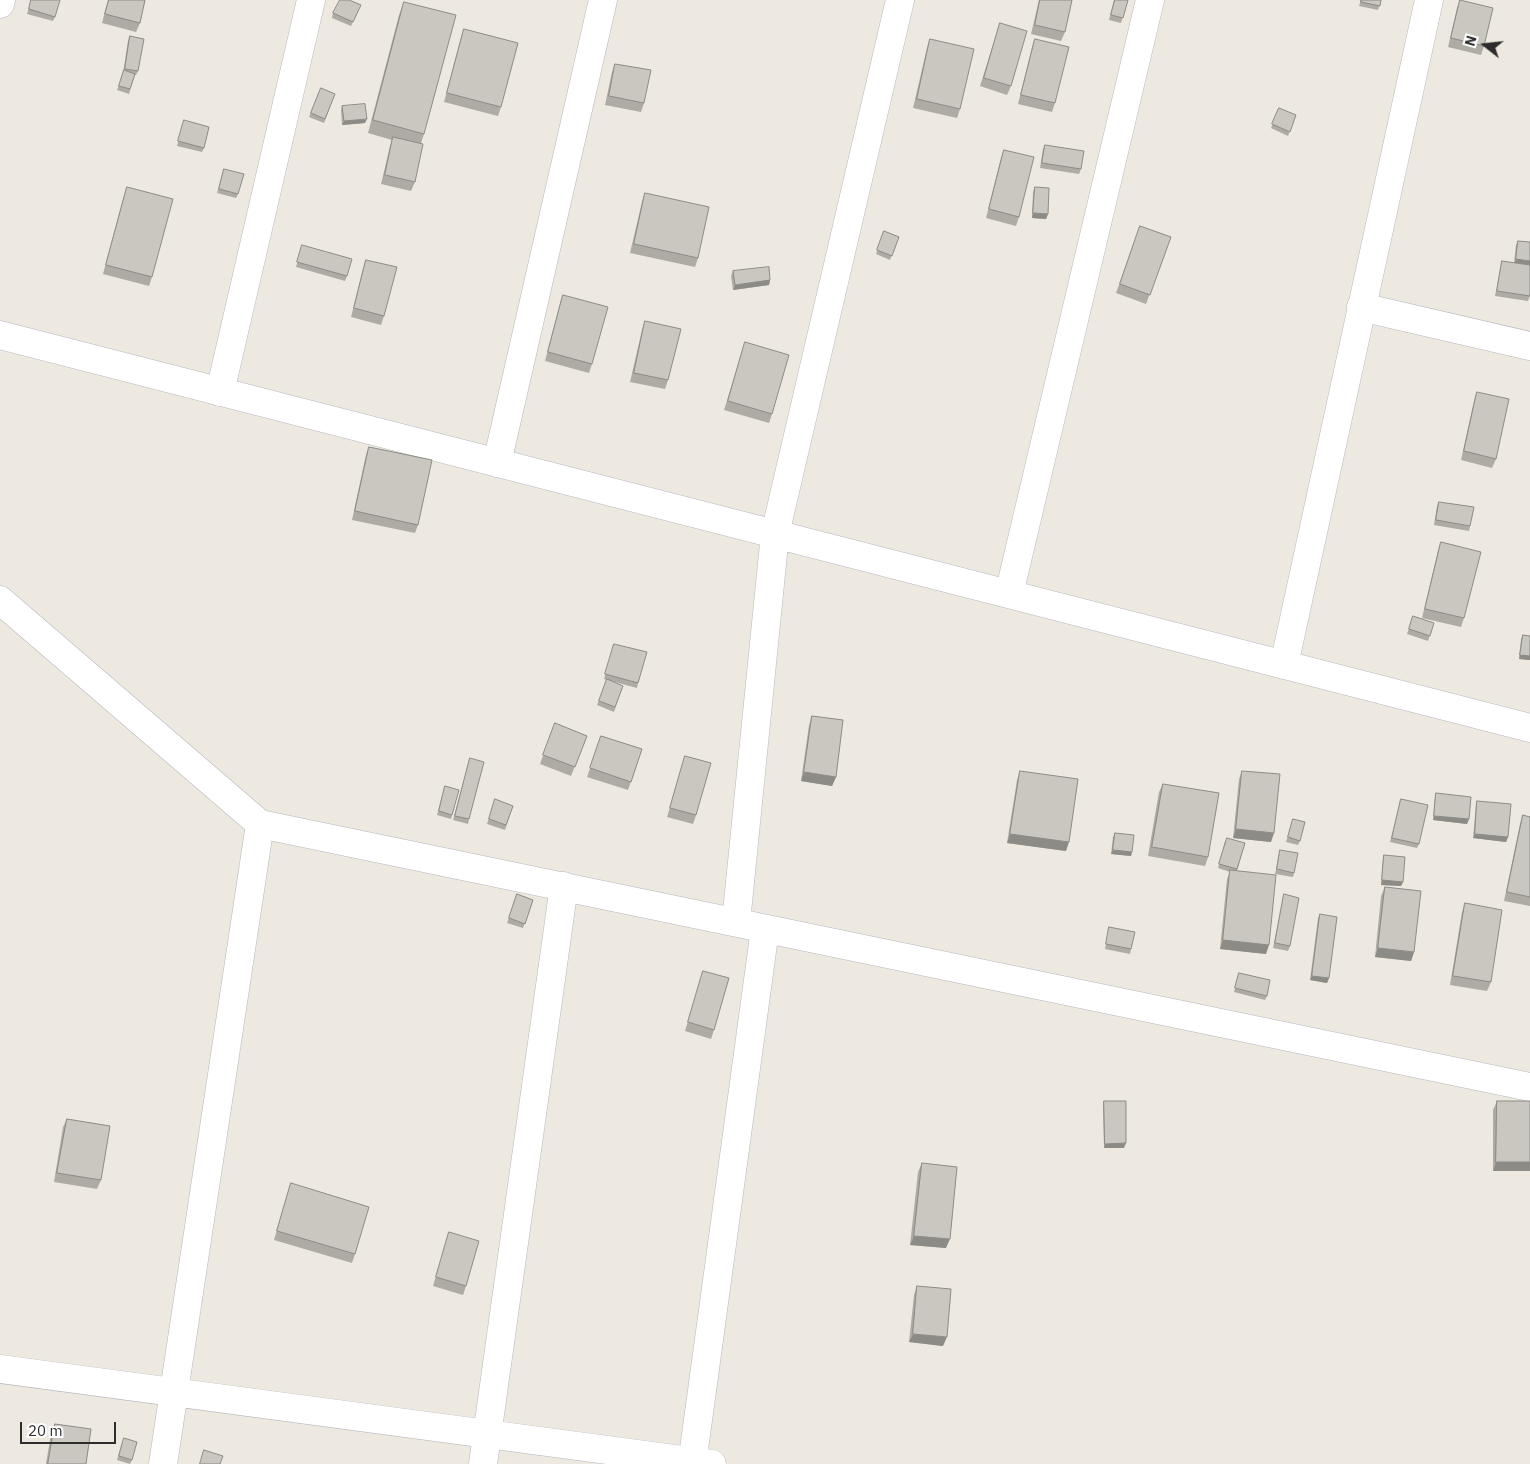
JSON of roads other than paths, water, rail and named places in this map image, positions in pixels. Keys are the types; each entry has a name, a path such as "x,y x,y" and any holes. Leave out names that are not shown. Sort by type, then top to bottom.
{"street":[{"path":"0,4 1,0"},
{"path":"220,392 311,0"},
{"path":"497,463 603,0"},
{"path":"736,922 775,534 900,0"},
{"path":"1009,594 1150,0"},
{"path":"1284,665 1429,0"},
{"path":"1362,308 1530,346"},
{"path":"0,335 1530,728"},
{"path":"0,600 260,824 1530,1087"},
{"path":"163,1464 260,824"},
{"path":"483,1464 564,886"},
{"path":"0,1369 699,1463 766,928"}]}
